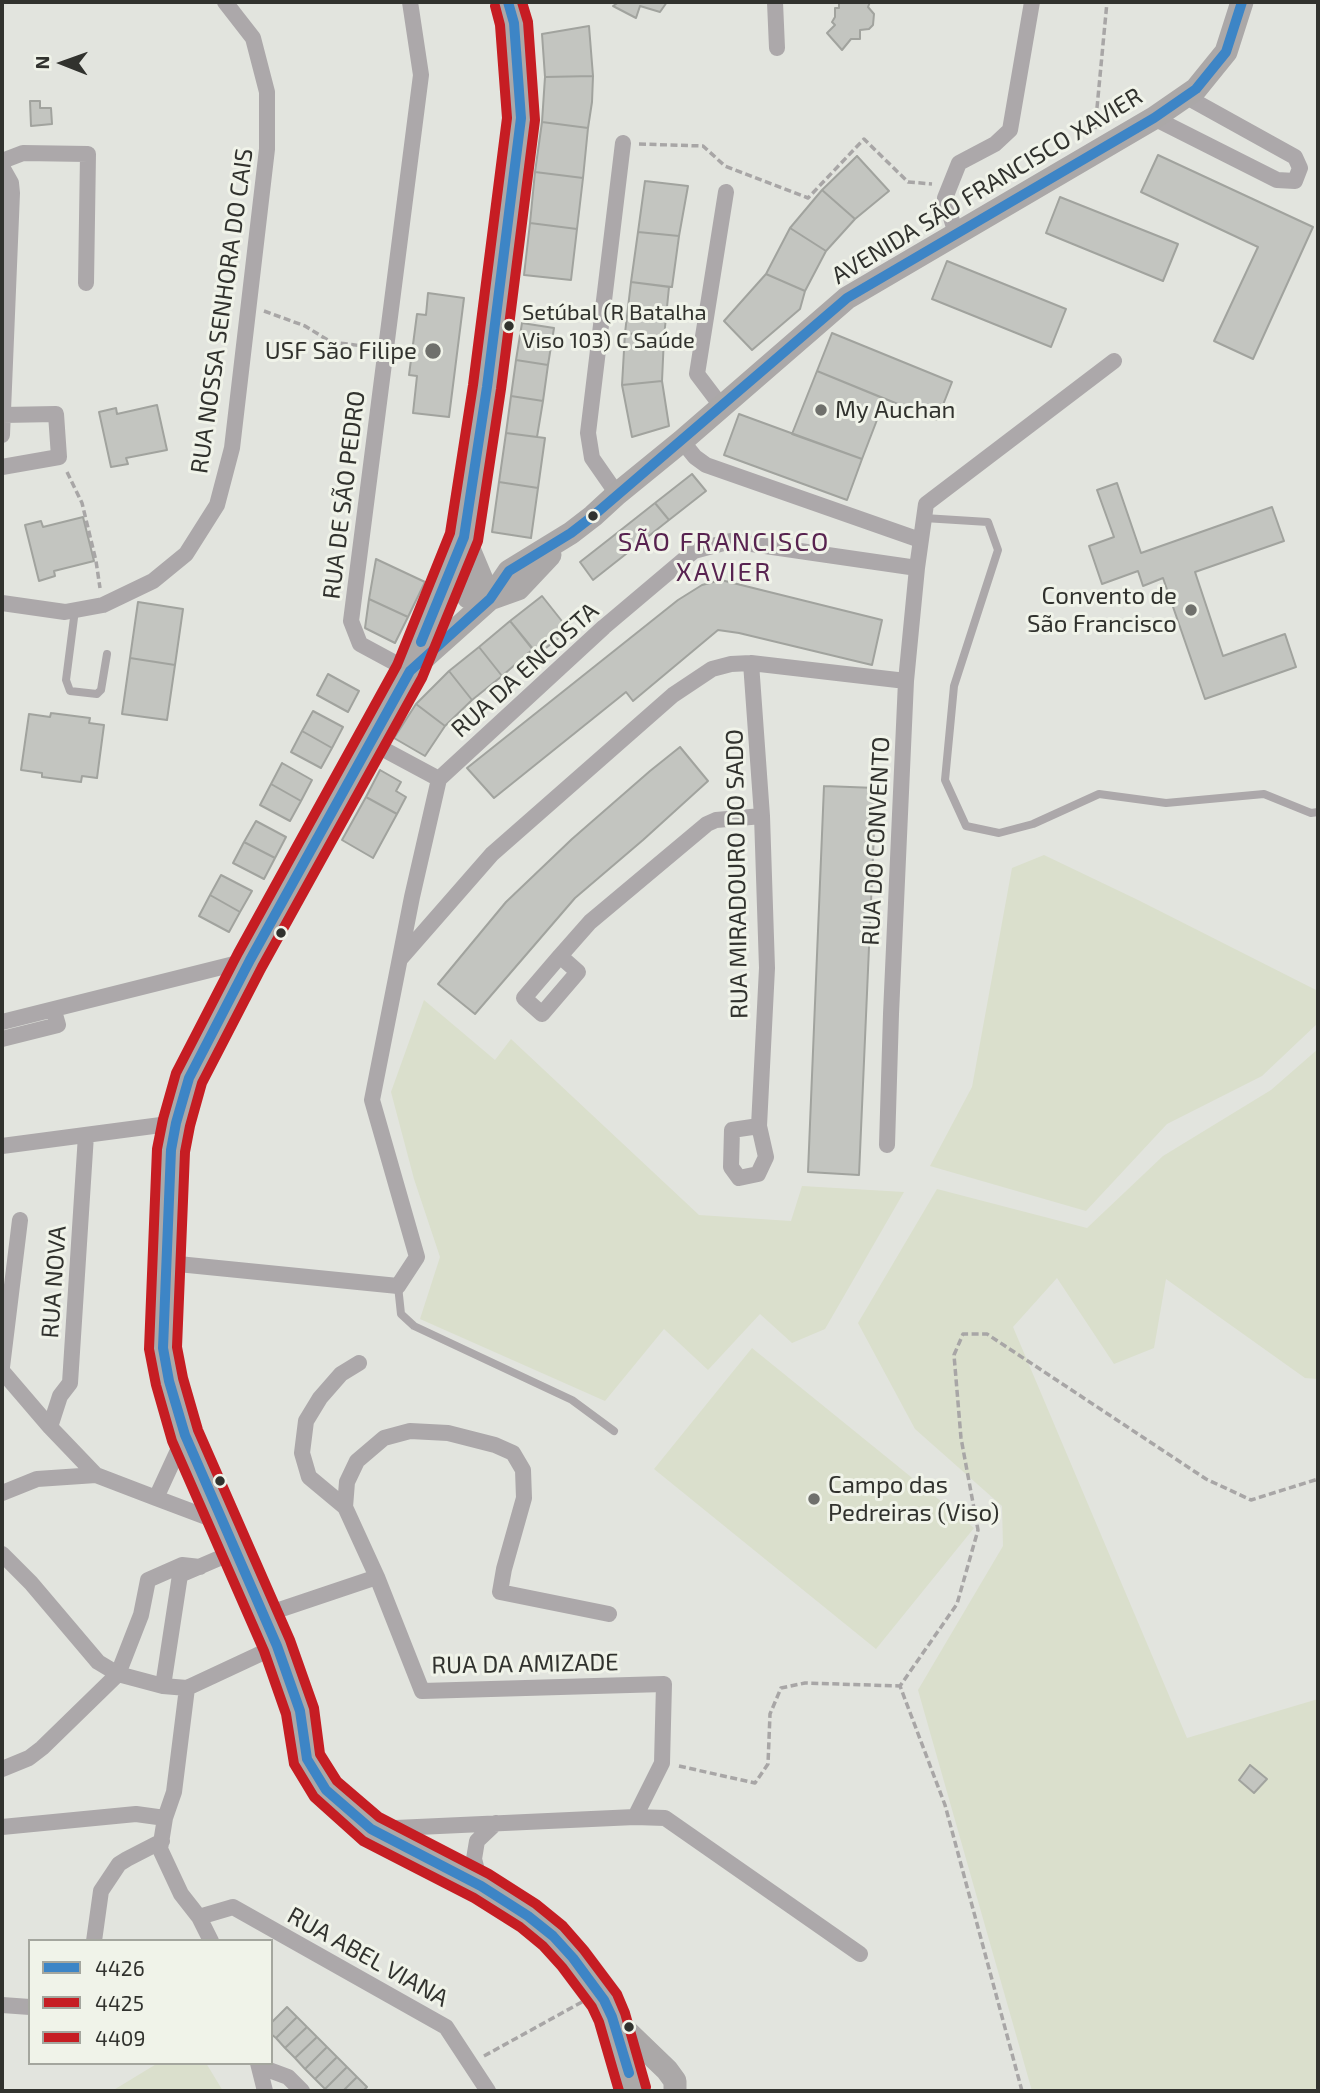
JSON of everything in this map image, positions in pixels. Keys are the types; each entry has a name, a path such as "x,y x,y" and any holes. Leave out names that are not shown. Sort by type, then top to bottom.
{"street":[{"name":"RUA NOSSA SENHORA DO CAIS","path":"2,603 65,611 103,605 153,581 186,554 217,505 232,447 267,149 267,92 253,38 225,2"},
{"name":"RUA DE SÃO PEDRO","path":"410,2 421,75 351,621 359,644 410,670"},
{"path":"508,2 513,23 521,118 487,387 464,537 410,670 250,960 189,1078 171,1150 163,1348 169,1381 186,1435 277,1646 300,1711 307,1759 326,1790 371,1829 481,1886 528,1916 553,1936 599,1992 612,2017 633,2091"},
{"path":"775,2 777,48"},
{"path":"956,234 944,198 960,163 995,144 1010,130 1031,2"},
{"name":"AVENIDA SÃO FRANCISCO XAVIER","path":"410,670 490,599 518,589 571,533 847,298 1154,118 1196,89 1226,52 1242,2"},
{"path":"1154,118 1277,180 1295,181 1300,168 1295,157 1185,96"},
{"path":"617,494 592,458 588,433 623,143"},
{"path":"2,161 23,153 88,154 86,283"},
{"path":"2,167 11,183 12,193 5,263 2,435"},
{"path":"722,407 697,374 726,192"},
{"name":"RUA DO CONVENTO","path":"887,1144 906,681 926,504 1114,360"},
{"path":"2,467 59,457 56,414 3,415"},
{"path":"682,441 705,465 920,540"},
{"path":"450,571 468,597 490,599 464,537"},
{"name":"RUA DA ENCOSTA","path":"439,779 604,627 694,551 731,541 917,568"},
{"path":"400,959 492,854 673,695 712,669 751,663 906,681"},
{"name":"RUA MIRADOURO DO SADO","path":"751,663 762,816 767,968 758,1126"},
{"path":"168,1263 398,1286 417,1256 372,1100 439,779 370,742"},
{"path":"559,956 590,922 707,824 716,820 762,816"},
{"path":"2,1022 250,960"},
{"path":"2,1039 58,1025 54,1011"},
{"path":"2,1146 176,1123"},
{"name":"RUA NOVA","path":"50,1427 60,1396 70,1383 86,1135"},
{"path":"20,1220 2,1369 50,1427 96,1475"},
{"path":"264,1615 377,1577 345,1507 309,1478 302,1453 306,1421 320,1398 341,1374 359,1363"},
{"path":"345,1507 347,1482 357,1461 384,1438 410,1431 449,1433 495,1445 513,1453 523,1470 524,1498 500,1592 609,1614"},
{"path":"156,1498 186,1435"},
{"path":"2,1493 37,1479 96,1475 225,1524"},
{"path":"163,1686 180,1575 236,1551"},
{"path":"2,1554 31,1583 99,1662 118,1674 163,1686 187,1688 277,1646"},
{"path":"2,1769 29,1758 42,1748 118,1674 141,1615 148,1580 182,1565 200,1567"},
{"name":"RUA DA AMIZADE","path":"377,1577 422,1691 664,1684 662,1763"},
{"path":"187,1688 174,1792 165,1818 160,1849 181,1894 199,1917 210,1939"},
{"path":"635,1817 662,1763"},
{"path":"2,1827 136,1814 165,1818"},
{"path":"371,1829 635,1817 665,1818 860,1954"},
{"path":"481,1886 474,1859 477,1841 496,1823"},
{"path":"94,1939 101,1891 105,1885 127,1858 162,1841"},
{"name":"RUA ABEL VIANA","path":"199,1917 233,1907 446,2027 488,2091"},
{"path":"2,2005 28,2007"},
{"path":"612,2017 667,2070 675,2081 675,2091"},
{"path":"259,2065 265,2091"},
{"path":"259,2065 288,2077 302,2091"}],"lane":[{"path":"924,518 988,522 998,550 954,685 945,780 966,826 999,833 1032,824 1099,794 1167,803 1264,794 1311,813 1318,813"},
{"path":"75,610 66,680 70,691 97,694 101,690 107,654"},
{"path":"398,1286 401,1314 414,1326 572,1400 614,1431"}],"path":[{"path":"1094,153 1107,2"},
{"path":"623,143 704,146 725,166 808,198 864,139 908,181 950,186"},
{"path":"249,305 305,326 331,342 386,349"},
{"path":"59,457 82,503 103,605"},
{"path":"900,1686 957,1604 978,1530 961,1438 954,1354 962,1335 987,1334 1206,1479 1251,1500 1318,1479"},
{"path":"662,1763 755,1783 768,1764 770,1714 780,1688 805,1684 900,1686"},
{"path":"900,1686 945,1805 1022,2091"},
{"path":"470,2064 599,1992"}],"green space":[{"path":"1044,855 1318,991 1318,1023 1262,1076 1167,1124 1086,1211 930,1166 972,1087 1012,868"},
{"path":"424,1000 495,1060 511,1039 699,1215 791,1221 802,1186 904,1192 825,1329 792,1343 760,1314 708,1370 664,1329 605,1401 420,1319 440,1257 414,1179 391,1092"},
{"path":"1318,1049 1318,1379 1305,1378 1166,1279 1154,1348 1114,1364 1057,1278 1013,1327 1187,1738 1318,1699 1318,2091 1032,2091 918,1690 1003,1546 1002,1506 915,1429 858,1323 937,1189 1087,1228 1163,1156 1271,1090"},
{"name":"Campo das Pedreiras (Viso)","path":"752,1348 974,1528 876,1649 654,1469"},
{"path":"155,2065 207,2065 223,2091 112,2091"}],"building":[{"path":"619,2 667,2 660,12 640,6 636,18 613,6"},
{"path":"839,2 870,2 868,7 874,14 873,25 869,29 860,30 860,39 851,39 842,50 827,33 835,25 832,22"},
{"path":"589,26 593,76 545,77 542,34"},
{"path":"593,76 588,128 542,122 545,77"},
{"path":"30,101 40,101 40,108 51,108 52,124 31,126"},
{"path":"542,122 588,128 583,178 535,172"},
{"path":"1158,155 1313,227 1253,359 1214,341 1258,247 1141,192"},
{"path":"857,156 889,191 855,219 822,190"},
{"path":"535,172 583,178 577,229 530,223"},
{"path":"645,181 688,186 679,236 638,232"},
{"path":"822,190 855,219 826,251 790,228"},
{"path":"1060,197 1178,244 1163,281 1046,233"},
{"path":"530,223 577,229 571,280 524,275"},
{"path":"790,228 826,251 805,291 766,274"},
{"path":"638,232 679,236 672,287 631,282"},
{"path":"947,261 1066,309 1051,347 932,299"},
{"path":"766,274 805,291 800,309 752,350 724,321"},
{"path":"631,282 669,287 664,337 625,333"},
{"path":"428,293 464,298 449,417 413,413 417,376 409,375 417,314 426,315"},
{"path":"522,323 554,328 548,365 516,360"},
{"path":"625,333 664,337 662,381 622,385"},
{"path":"832,333 952,382 937,420 817,371"},
{"path":"516,360 548,365 543,401 511,396"},
{"path":"817,371 885,399 862,459 792,434"},
{"path":"662,381 669,426 632,437 622,385"},
{"path":"511,396 543,401 537,437 506,433"},
{"path":"157,405 167,450 126,458 128,464 111,467 99,412 116,408 117,414"},
{"path":"739,414 862,459 847,500 724,455"},
{"path":"506,433 545,438 538,488 499,482"},
{"path":"692,474 706,491 669,520 655,503"},
{"path":"499,482 538,488 531,538 492,532"},
{"name":"Convento de São Francisco","path":"1117,483 1141,553 1272,507 1284,541 1195,572 1223,656 1285,634 1296,667 1205,699 1163,578 1143,586 1138,571 1102,584 1089,546 1114,537 1097,490"},
{"path":"655,503 669,520 631,550 617,533"},
{"path":"83,517 94,561 54,571 55,576 39,581 25,525 41,521 43,527"},
{"path":"617,533 631,550 593,580 580,562"},
{"path":"376,559 425,582 408,617 369,599"},
{"path":"721,580 882,620 872,665 718,630 633,701 626,692 494,798 467,768 678,600 702,585"},
{"path":"542,596 569,630 537,655 510,621"},
{"path":"369,599 408,617 395,643 365,628"},
{"path":"138,602 183,609 175,665 130,658"},
{"path":"510,621 533,649 502,676 479,647"},
{"path":"479,647 502,676 472,700 449,671"},
{"path":"130,658 175,665 167,720 122,714"},
{"path":"449,671 472,700 445,726 416,704"},
{"path":"328,674 359,691 348,712 317,695"},
{"path":"416,704 445,726 425,756 394,738"},
{"path":"313,711 343,727 332,748 302,731"},
{"path":"51,713 90,718 89,723 104,725 97,778 82,776 81,782 42,777 42,773 21,770 29,714 50,717"},
{"path":"302,731 332,748 321,768 291,752"},
{"path":"680,747 708,781 575,898 475,1014 438,984 506,902 572,839"},
{"path":"282,763 312,780 301,801 271,784"},
{"path":"380,770 401,782 396,791 406,797 397,814 366,797"},
{"path":"271,784 301,801 290,821 260,805"},
{"path":"824,786 876,788 859,1175 808,1172"},
{"path":"366,797 397,814 373,858 342,840"},
{"path":"256,821 286,837 275,858 244,842"},
{"path":"244,842 275,858 264,879 233,863"},
{"path":"221,875 252,891 240,912 210,895"},
{"path":"210,895 240,912 229,932 199,916"},
{"path":"1250,1765 1267,1779 1254,1793 1239,1780"},
{"path":"287,2007 297,2017 276,2038 273,2036 273,2021"},
{"path":"297,2017 307,2027 285,2048 276,2038"},
{"path":"307,2027 317,2037 295,2058 285,2048"},
{"path":"317,2037 327,2047 305,2069 295,2058"},
{"path":"327,2047 337,2057 315,2079 305,2069"},
{"path":"337,2057 347,2067 325,2089 315,2079"},
{"path":"347,2067 357,2077 343,2091 325,2089"},
{"path":"357,2077 367,2087 363,2091 343,2091"}],"transit line":[{"name":"4426","path":"421,642 464,537 487,387 521,118 514,23 508,2"},
{"name":"4409","path":"522,2 528,22 535,120 501,389 478,541 422,678 262,967 202,1083 185,1152 177,1347 198,1430 290,1640 314,1708 320,1754 337,1781 379,1817 489,1874 536,1904 563,1926 617,1994 646,2087"},
{"name":"4426","path":"629,2073 604,2000 553,1936 528,1916 481,1886 371,1829 326,1790 307,1759 300,1711 277,1646 185,1435 169,1381 163,1348 171,1150 189,1078 250,960 410,671 490,599 509,571 571,533 593,516 847,298 1154,118 1196,89 1226,52 1242,2"},
{"name":"4425","path":"495,6 500,25 507,118 473,385 450,533 397,665 238,953 176,1073 157,1149 149,1349 172,1441 264,1651 286,1714 294,1764 314,1797 363,1841 474,1898 520,1927 543,1946 592,2007 619,2091"}],"place":[{"name":"Setúbal (R Batalha Viso 103) C Saúde","path":"509,326"},
{"name":"USF São Filipe","path":"433,351"},
{"name":"My Auchan","path":"821,410"},
{"name":"Convento de São Francisco","path":"1191,610"},
{"name":"Campo das Pedreiras (Viso)","path":"814,1499"}],"district":[{"name":"SÃO FRANCISCO XAVIER","path":"724,557"}]}
